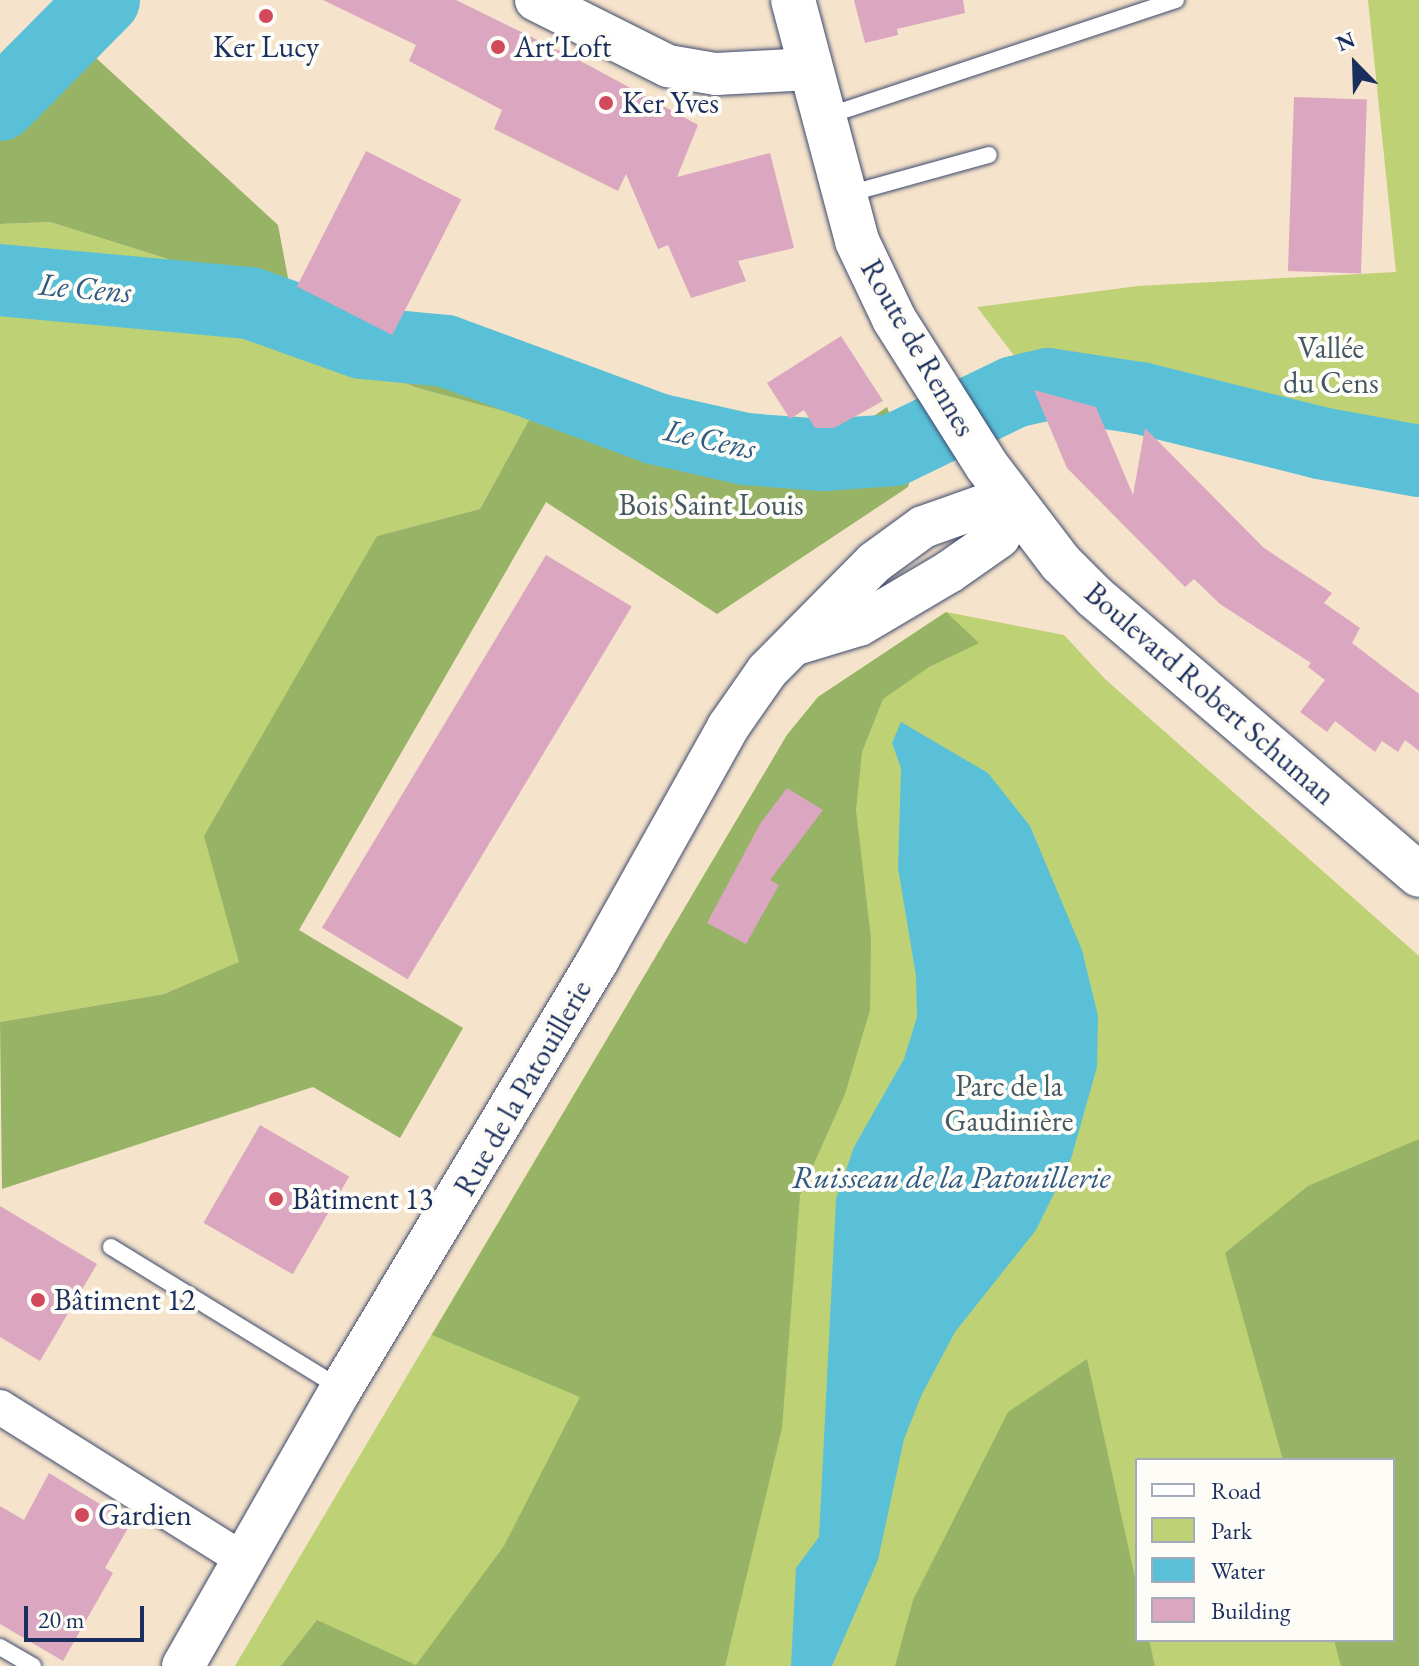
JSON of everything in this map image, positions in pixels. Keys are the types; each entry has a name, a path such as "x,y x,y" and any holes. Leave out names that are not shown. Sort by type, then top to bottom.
{"main road":[{"name":"Route de Rennes","path":"793,0 857,241 894,319 1012,501"},
{"name":"Boulevard Robert Schuman","path":"1012,501 1095,597 1419,875"}],"street":[{"path":"536,0 668,66 716,74 811,69"},
{"name":"Rue de la Patouillerie","path":"183,1666 341,1389 520,1095 728,727 767,671 799,643 875,562 923,527 985,505 1012,501"},
{"path":"0,1407 242,1559"}],"lane":[{"path":"822,117 1176,0"},
{"path":"843,196 989,155"},
{"path":"111,1247 341,1389"},
{"path":"0,1647 33,1666"}],"green space":[{"name":"Vallée du Cens","path":"1368,0 1419,0 1419,476 1041,391 977,307 1138,286 1396,272"},
{"name":"Bois Saint Louis","path":"59,24 278,225 292,299 394,338 484,344 518,352 654,417 713,416 795,439 815,428 865,422 887,407 911,475 908,487 717,614 546,502 299,930 463,1028 400,1138 313,1087 2,1189 0,1022 164,994 239,962 204,836 377,536 480,509 530,418 421,389 298,345 168,259 50,222 0,224 0,59"},
{"path":"50,222 168,259 298,345 421,389 530,418 480,509 377,536 240,962 164,994 0,1022 0,224"},
{"name":"Parc de la Gaudinière","path":"946,612 1064,635 1105,679 1419,956 1419,1666 235,1666 787,735 818,697"},
{"path":"946,612 979,643 929,667 883,699 862,752 856,810 871,939 870,1010 845,1094 800,1195 782,1428 725,1666 281,1666 317,1620 416,1665 504,1546 580,1397 432,1335 787,735 818,697"},
{"path":"1419,1139 1419,1666 1341,1666 1335,1642 1395,1642 1395,1458 1282,1458 1225,1253 1308,1186"},
{"path":"1087,1359 1135,1578 1135,1642 1149,1642 1155,1666 895,1666 913,1600 1008,1412"}],"water":[{"name":"Ruisseau de la Patouillerie","path":"901,722 988,773 1030,826 1082,950 1098,1016 1097,1067 1071,1159 1036,1230 955,1332 922,1394 904,1439 878,1560 832,1666 791,1666 796,1568 819,1537 836,1199 854,1147 904,1059 917,1017 916,976 898,868 901,768 892,743"}],"building":[{"path":"323,0 456,0 590,66 698,125 677,177 770,153 794,248 738,261 746,281 691,298 668,245 658,249 626,174 618,191 494,129 502,110 409,61 416,45"},
{"path":"854,0 963,0 965,13 897,29 898,35 865,43"},
{"path":"1294,97 1367,100 1361,273 1288,271"},
{"path":"366,151 461,200 392,335 297,286"},
{"path":"841,336 883,401 834,428 815,428 804,410 790,419 767,383"},
{"path":"1034,390 1096,407 1133,495 1145,428 1264,548 1332,593 1324,603 1360,628 1352,643 1419,694 1419,751 1405,740 1398,752 1382,741 1375,752 1335,721 1327,732 1300,712 1325,680 1308,667 1311,663 1220,604 1194,579 1185,587 1067,468"},
{"path":"546,555 632,607 408,979 322,928"},
{"path":"787,788 823,810 770,880 779,885 746,944 707,923 760,824"},
{"name":"Bâtiment 13","path":"260,1125 349,1176 293,1274 204,1223"},
{"name":"Bâtiment 12","path":"0,1206 97,1264 40,1361 0,1337"},
{"path":"49,1473 131,1523 105,1568 113,1573 63,1661 0,1624 0,1506 24,1520"}],"waterway":[{"name":"Le Cens","path":"0,105 104,0"},
{"name":"Le Cens","path":"0,280 250,303 362,343 446,351 657,429 745,449 823,455 894,450 1014,392 1048,384 1140,398 1320,443 1419,461"},
{"name":"Ruisseau de la Patouillerie","path":"857,474 894,450"}],"place":[{"name":"Ker Lucy","path":"266,16"},
{"name":"Art'Loft","path":"498,47"},
{"name":"Ker Yves","path":"606,103"},
{"name":"Bâtiment 13","path":"276,1199"},
{"name":"Bâtiment 12","path":"38,1300"},
{"name":"Gardien","path":"82,1515"}]}
